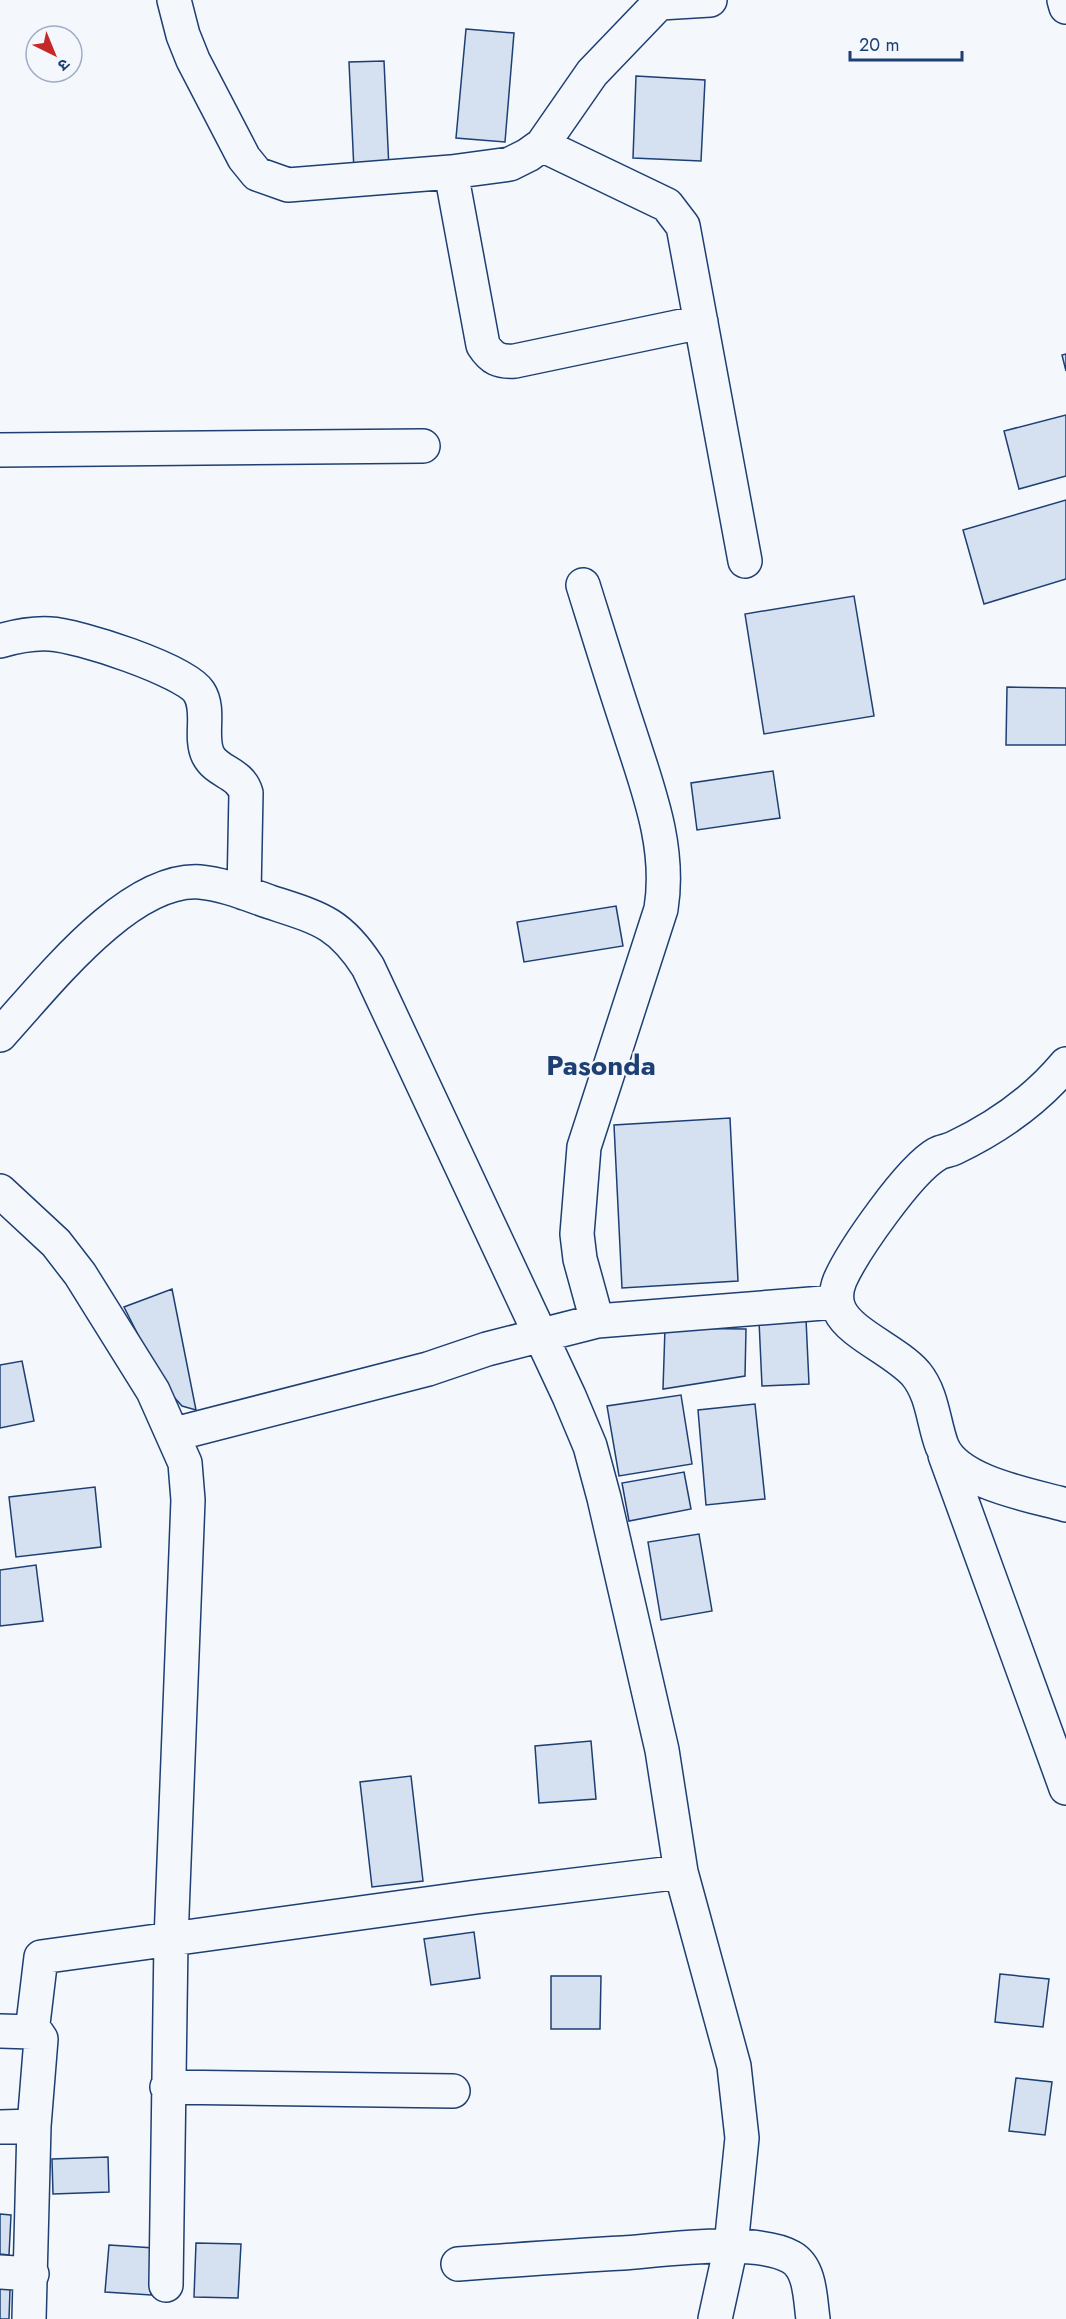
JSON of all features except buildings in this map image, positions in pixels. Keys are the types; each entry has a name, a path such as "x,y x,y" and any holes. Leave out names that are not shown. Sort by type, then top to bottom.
{"street":[{"path":"174,0 183,35 193,60 243,158 257,174 273,182 288,185 451,172 510,164 542,145 592,73 661,2 710,0"},
{"path":"1064,0 1066,7"},
{"path":"542,145 667,205 683,226 745,561"},
{"path":"451,172 483,345 489,356 502,362 515,361 701,322"},
{"path":"0,450 423,446"},
{"path":"582,585 654,810 663,855 665,883 661,909 584,1147 578,1189 577,1234 580,1259 597,1321"},
{"path":"0,641 36,634 65,635 112,649 177,675 196,688 203,702 208,755 217,766 241,781 246,793 244,893"},
{"path":"0,1035 76,952 140,898 166,886 199,882 244,893 312,915 332,925 353,944 368,968 590,1446 604,1498 662,1750 681,1872 734,2067 742,2138 731,2246 716,2319"},
{"path":"1066,1064 1053,1080 1022,1107 952,1149 937,1154 909,1179 840,1280 836,1302 846,1320 899,1357 918,1376 929,1397 943,1448 1066,1788"},
{"path":"0,1191 56,1243 80,1274 153,1391 175,1434 185,1463 188,1500 171,1940 167,2087 166,2285"},
{"path":"175,1434 428,1369 539,1334 597,1321 836,1302"},
{"path":"943,1448 953,1462 967,1474 1066,1505"},
{"path":"32,2032 41,1957 464,1898 681,1872"},
{"path":"0,2031 32,2032 37,2033 41,2039 34,2126 32,2274 29,2319"},
{"path":"167,2087 453,2091"},
{"path":"0,2127 34,2126"},
{"path":"458,2264 731,2246 778,2252 802,2267 808,2286 813,2319"},
{"path":"0,2272 32,2274"}],"district":[{"name":"Pasonda","path":"601,1065"}]}
